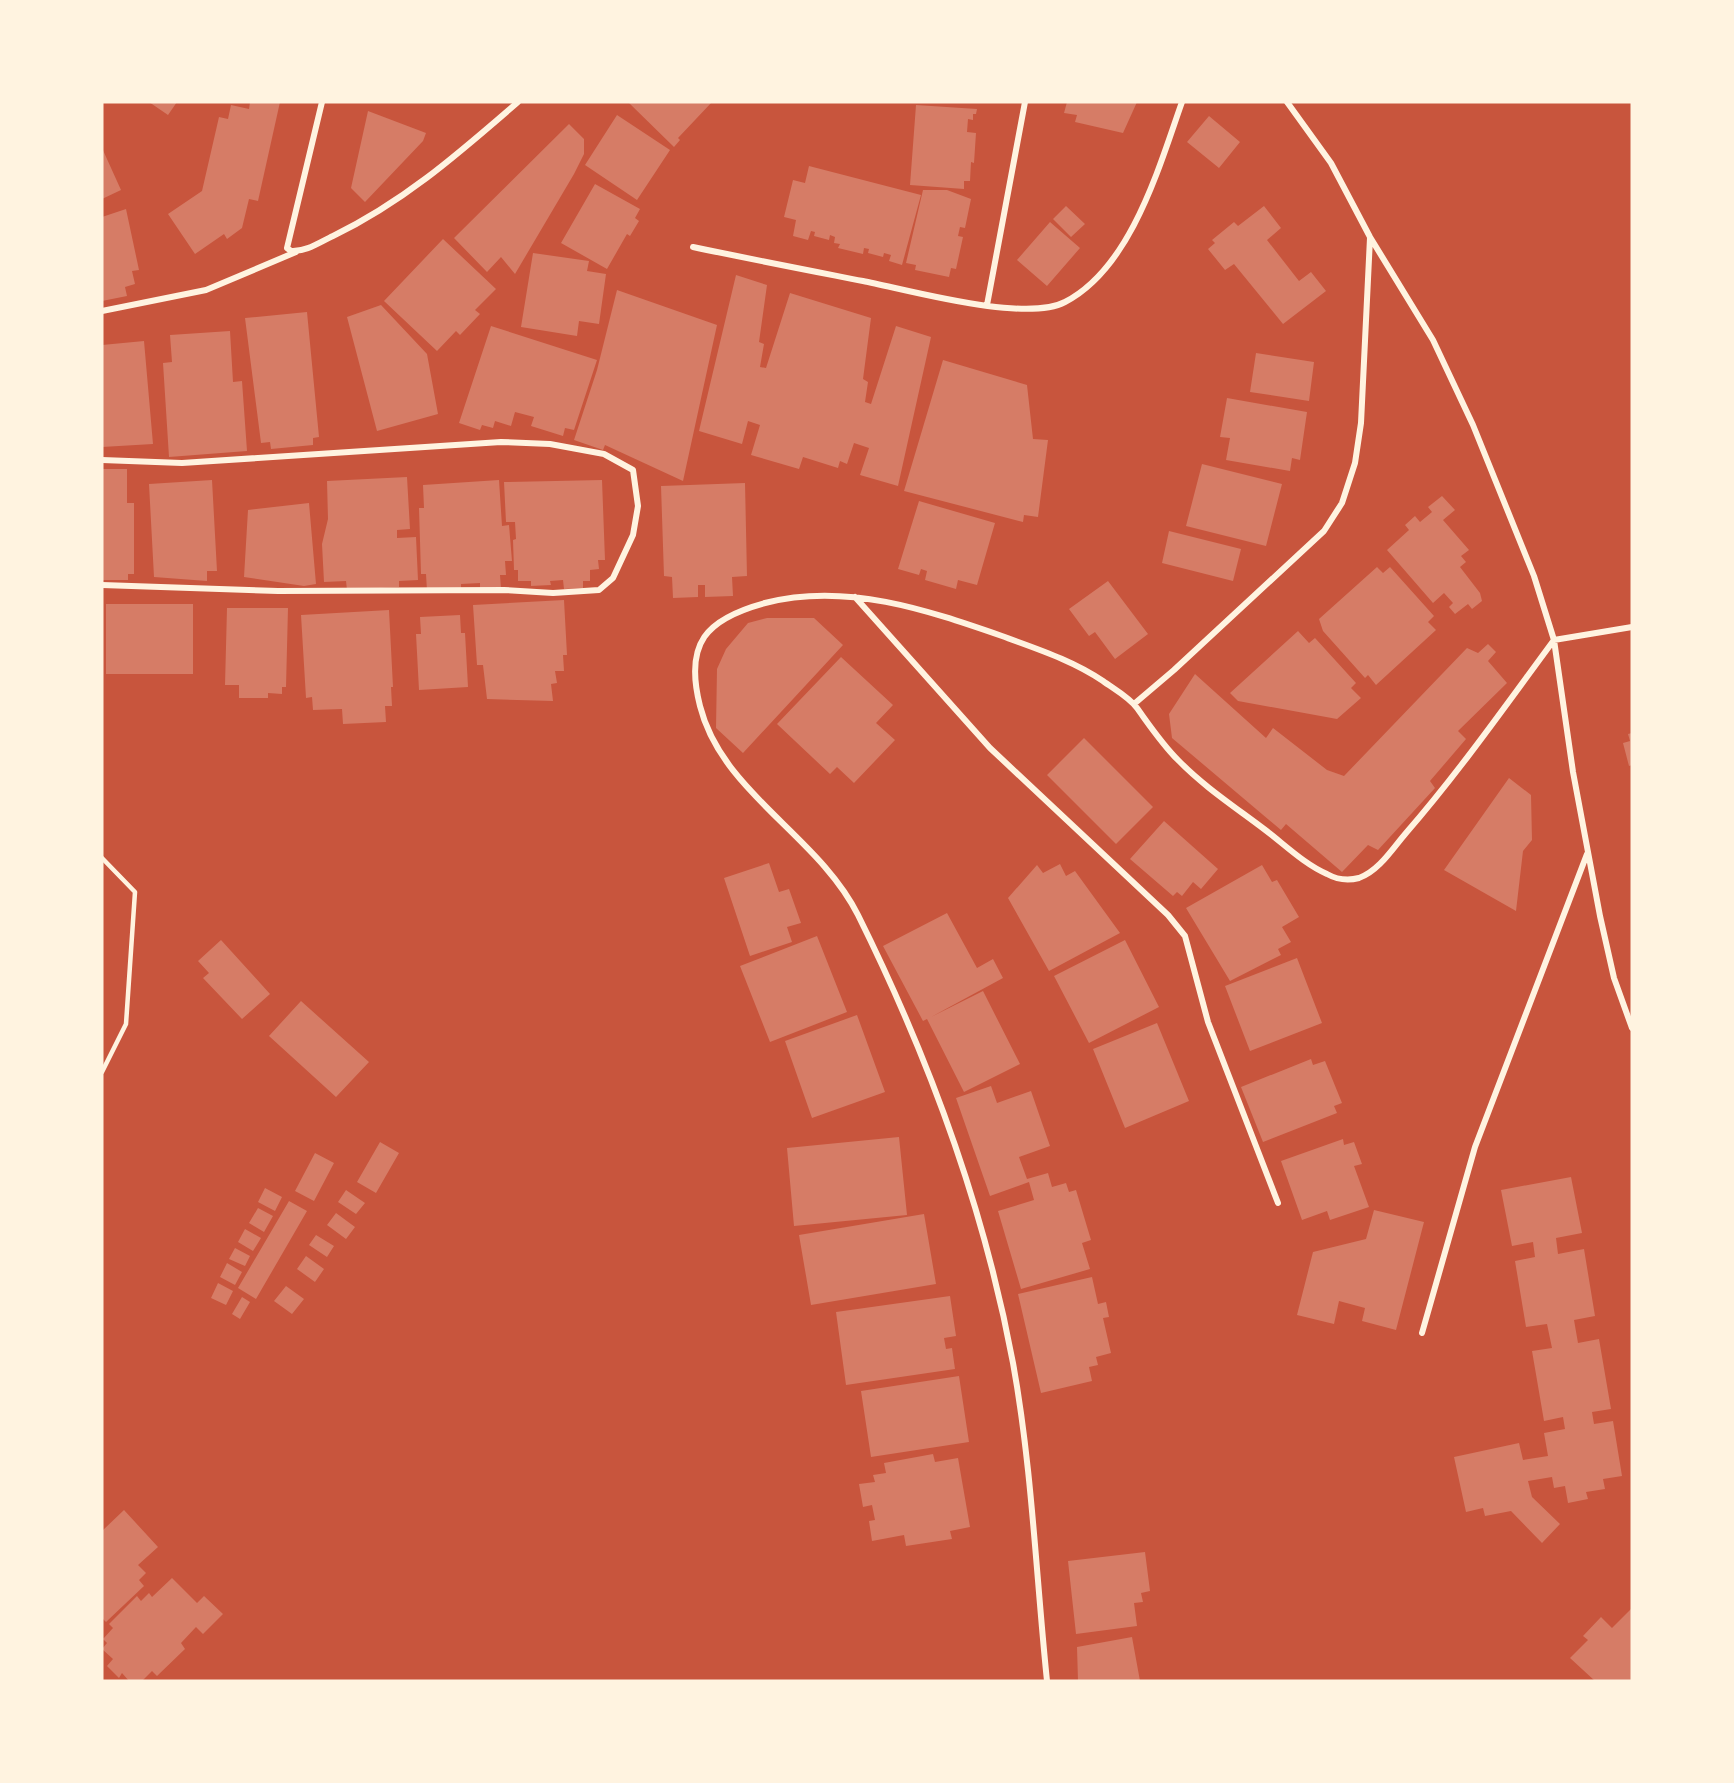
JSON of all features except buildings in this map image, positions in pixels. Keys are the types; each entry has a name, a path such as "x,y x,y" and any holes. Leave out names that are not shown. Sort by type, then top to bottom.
{"street":[{"path":"298,252 287,248 322,102"},
{"path":"102,311 206,290 347,229 409,193 518,102"},
{"path":"987,305 1024,102"},
{"path":"693,247 987,305 1045,309 1064,303 1083,290 1107,266 1133,226 1159,168 1182,102"},
{"path":"1287,102 1330,163 1370,237 1433,340 1473,425 1534,576 1554,640 1587,853 1614,978 1632,1028"},
{"path":"1134,704 1205,642 1324,531 1342,503 1355,463 1361,423 1369,304 1370,237"},
{"path":"102,460 182,463 501,442 550,444 604,454 633,470 638,506 633,535 624,559 613,578 599,590 553,593 504,590 278,591 102,585"},
{"path":"1047,1681 1023,1426 1012,1359 975,1207 933,1086 886,972 853,905 829,871 792,830 755,796 728,764 708,734 699,702 694,667 702,641 717,621 770,602 809,597 855,597 910,605 1059,657 1096,676 1134,704 1161,743 1184,766 1311,865 1330,876 1355,879 1380,863 1437,798 1554,640 1632,627"},
{"path":"855,597 990,748 1168,915 1185,936 1208,1022 1278,1203"},
{"path":"1422,1334 1475,1147 1587,853"}],"lane":[{"path":"102,858 135,892 126,1024 102,1072"}]}
